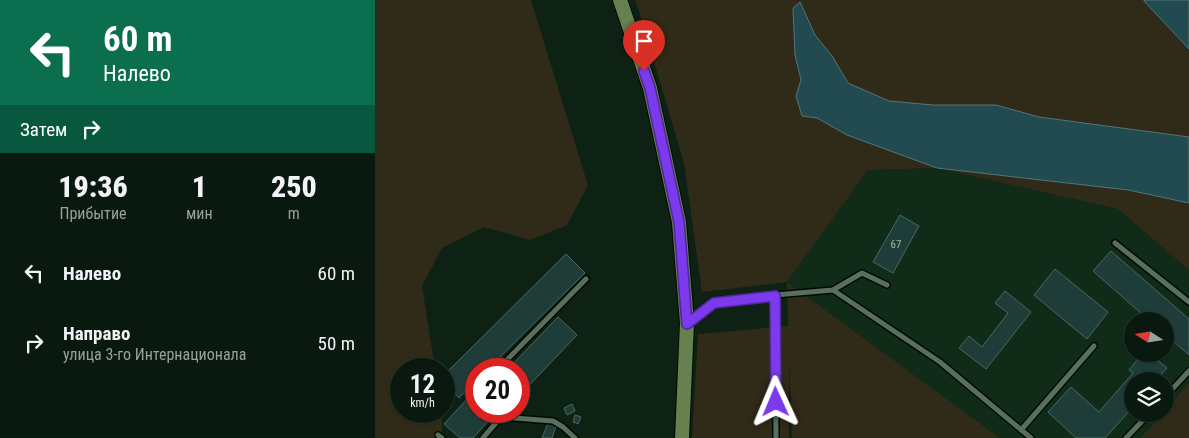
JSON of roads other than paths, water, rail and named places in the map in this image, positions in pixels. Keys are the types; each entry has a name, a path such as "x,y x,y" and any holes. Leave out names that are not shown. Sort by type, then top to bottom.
{"main road":[{"path":"620,0 650,88 679,222 687,324 682,438"}],"lane":[{"path":"1115,243 1189,302"},
{"path":"687,324 714,303 833,290 862,272 887,285"},
{"path":"509,358 586,280"},
{"path":"833,290 940,362 1031,438"},
{"path":"775,296 776,438"},
{"path":"1021,430 1094,346"},
{"path":"1174,387 1189,371"},
{"path":"530,419 553,421 575,438"},
{"path":"1126,438 1141,422"},
{"path":"483,438 495,423"}],"water":[{"path":"1189,0 1189,49 1144,1"},
{"path":"800,2 815,35 832,56 848,83 889,101 933,105 996,105 1039,117 1189,137 1189,203 1128,190 937,168 847,135 817,118 802,116 796,96 801,80 795,55 793,8"}]}
